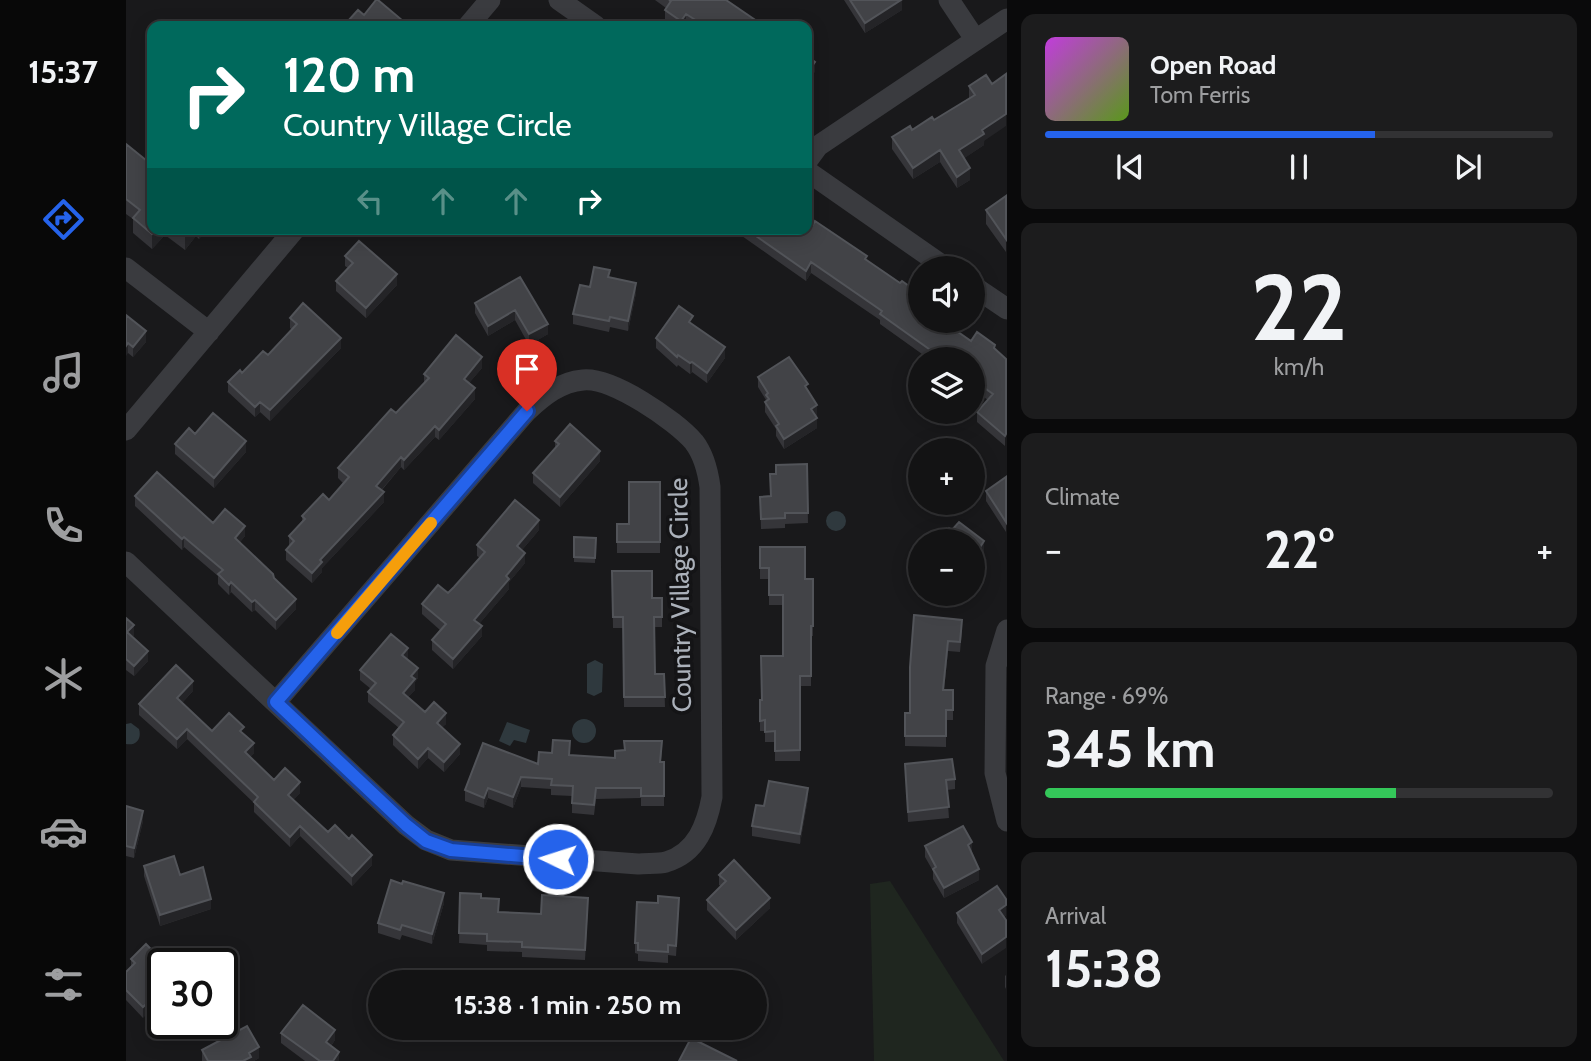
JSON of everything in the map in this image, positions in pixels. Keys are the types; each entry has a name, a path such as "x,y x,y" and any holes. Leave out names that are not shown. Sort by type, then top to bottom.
{"street":[{"path":"472,21 490,0"},
{"path":"559,0 589,21"},
{"path":"949,0 975,39"},
{"path":"812,154 818,146 1006,19"},
{"path":"812,174 929,256"},
{"path":"126,430 290,235"},
{"path":"126,268 209,331"},
{"path":"985,294 1006,309"},
{"name":"Country Village Circle","path":"126,562 406,825 426,841 451,850 638,864 666,862 682,854 699,837 707,822 712,796 710,487 702,455 693,442 668,420 612,384 584,380 565,384 545,394 527,411 276,702"},
{"path":"1006,630 996,666 995,773 1006,821"}],"shaded area":[{"path":"836,511 843,514 846,521 843,528 836,531 829,528 826,521 829,514"},
{"path":"595,660 603,664 602,692 594,696 587,693 587,664"},
{"path":"584,719 595,726 596,731 589,742 584,743 573,736 572,731 579,720"},
{"path":"507,722 530,730 526,743 514,740 510,746 499,741"},
{"path":"131,723 139,729 140,736 135,743 126,744 126,724"},
{"path":"890,881 1004,1061 874,1061 870,884"}],"building":[{"path":"378,0 403,21 348,21 358,10 364,15"},
{"path":"669,0 726,0 757,21 697,21 686,14 681,21 665,10 671,1"},
{"path":"850,0 901,0 865,23"},
{"path":"1006,74 1006,114 982,130 984,134 959,150 970,168 957,177 940,150 913,168 892,137 910,126 912,130 932,117 934,120 975,95 969,86 986,75 992,84"},
{"path":"126,144 147,161 147,230 133,218 140,210 126,199"},
{"path":"1006,196 1006,239 986,210"},
{"path":"815,221 867,256 865,259 900,283 902,281 908,285 908,333 960,333 971,341 978,333 995,345 994,348 1006,359 1005,436 985,419 985,403 993,394 985,388 985,347 926,347 880,314 882,311 811,262 806,271 755,235 812,235"},
{"path":"359,241 397,274 366,308 336,281 353,263 345,256"},
{"path":"594,267 610,270 608,277 636,283 628,321 610,317 609,321 573,314 580,285 590,287"},
{"path":"520,277 548,324 529,334 515,310 488,326 475,303"},
{"path":"303,303 341,338 270,410 260,402 255,407 228,382 240,370 242,373 263,351 268,355 297,324 290,318"},
{"path":"679,306 693,316 689,322 725,347 707,373 692,362 678,355 677,357 656,338"},
{"path":"126,315 146,331 133,347 128,343 126,346"},
{"path":"456,335 482,357 464,379 475,388 439,430 435,426 404,460 401,457 376,486 384,492 320,560 322,562 312,573 286,550 294,541 289,536 305,519 302,516 323,494 329,500 349,477 338,468 391,409 396,413 429,378 424,374"},
{"path":"789,357 808,384 805,386 817,405 811,409 817,418 784,439 776,426 779,424 765,402 769,399 766,395 768,393 758,377"},
{"path":"213,413 246,441 214,478 175,444 189,428 195,434"},
{"path":"570,424 600,451 560,497 533,473 559,444 555,441"},
{"path":"807,464 808,513 785,513 785,518 761,519 760,497 771,496 770,474 776,474 776,465"},
{"path":"157,472 213,523 225,509 245,526 235,538 296,599 276,620 231,582 229,585 218,574 223,570 184,537 182,539 135,496"},
{"path":"1006,477 1006,522 986,491"},
{"path":"629,482 660,482 660,542 617,542 617,524 629,524"},
{"path":"515,500 539,520 517,546 525,553 506,576 509,579 474,620 482,626 453,659 432,640 446,624 422,604 438,585 448,593 454,587 485,552 477,545"},
{"path":"959,522 968,529 953,529"},
{"path":"574,537 596,538 595,558 574,557"},
{"path":"760,547 805,547 805,579 813,579 811,676 800,676 800,750 775,751 775,731 765,732 765,720 760,721 761,656 783,656 783,595 769,595 769,568 760,568"},
{"path":"612,571 652,571 652,598 662,598 662,617 654,617 655,674 664,674 665,697 624,697 623,617 613,617"},
{"path":"914,615 962,620 960,642 948,641 943,690 953,690 953,710 946,710 946,736 905,736 905,713 910,713"},
{"path":"126,618 134,625 127,632 148,651 134,666 126,659"},
{"path":"391,634 408,648 402,655 418,668 411,676 415,679 403,693 425,712 434,702 446,713 437,723 460,744 444,762 428,748 418,759 393,735 404,722 368,692 376,683 360,670"},
{"path":"176,665 193,681 177,698 212,731 229,713 244,727 240,731 254,743 245,752 274,780 285,768 300,782 288,795 328,832 335,825 349,839 352,835 372,855 352,876 300,826 290,837 254,802 258,797 187,729 177,739 139,704"},
{"path":"553,740 570,741 569,755 615,758 615,751 625,750 624,741 662,741 660,762 664,762 664,796 641,796 641,788 596,788 594,805 572,803 573,786 551,785 552,779 521,777 513,797 488,788 484,798 465,790 483,743 538,764 539,752 552,753"},
{"path":"952,759 955,779 946,780 949,807 908,812 905,764"},
{"path":"769,781 808,788 800,834 752,826 756,805 764,806"},
{"path":"126,806 143,811 134,848 126,846"},
{"path":"963,826 972,842 968,845 979,869 944,888 933,869 936,867 925,846"},
{"path":"174,856 180,875 203,867 211,899 160,915 144,866"},
{"path":"734,860 770,898 736,930 707,900 726,881 719,875"},
{"path":"391,880 444,893 432,934 402,925 400,930 378,923"},
{"path":"997,886 1006,899 1006,905 999,910 1006,920 1006,937 982,954 957,913"},
{"path":"460,893 481,894 481,898 499,899 498,912 541,914 542,895 588,898 585,950 522,947 522,942 487,941 487,934 459,933"},
{"path":"658,896 679,898 676,946 668,945 668,952 638,950 638,943 635,943 637,902 658,903"},
{"path":"146,944 150,948 147,948 147,1003 143,1007 126,990 126,972 135,963 131,959"},
{"path":"303,1005 335,1030 326,1042 339,1052 333,1061 320,1061 281,1033"},
{"path":"247,1026 259,1047 249,1053 251,1057 243,1061 208,1061 202,1050 223,1039 238,1039 238,1031"},
{"path":"690,1040 695,1040 737,1061 679,1061"}],"slow traffic":[{"path":"337,633 431,523"}],"route":[{"path":"527,411 276,702 426,841 451,850 558,859"}]}
